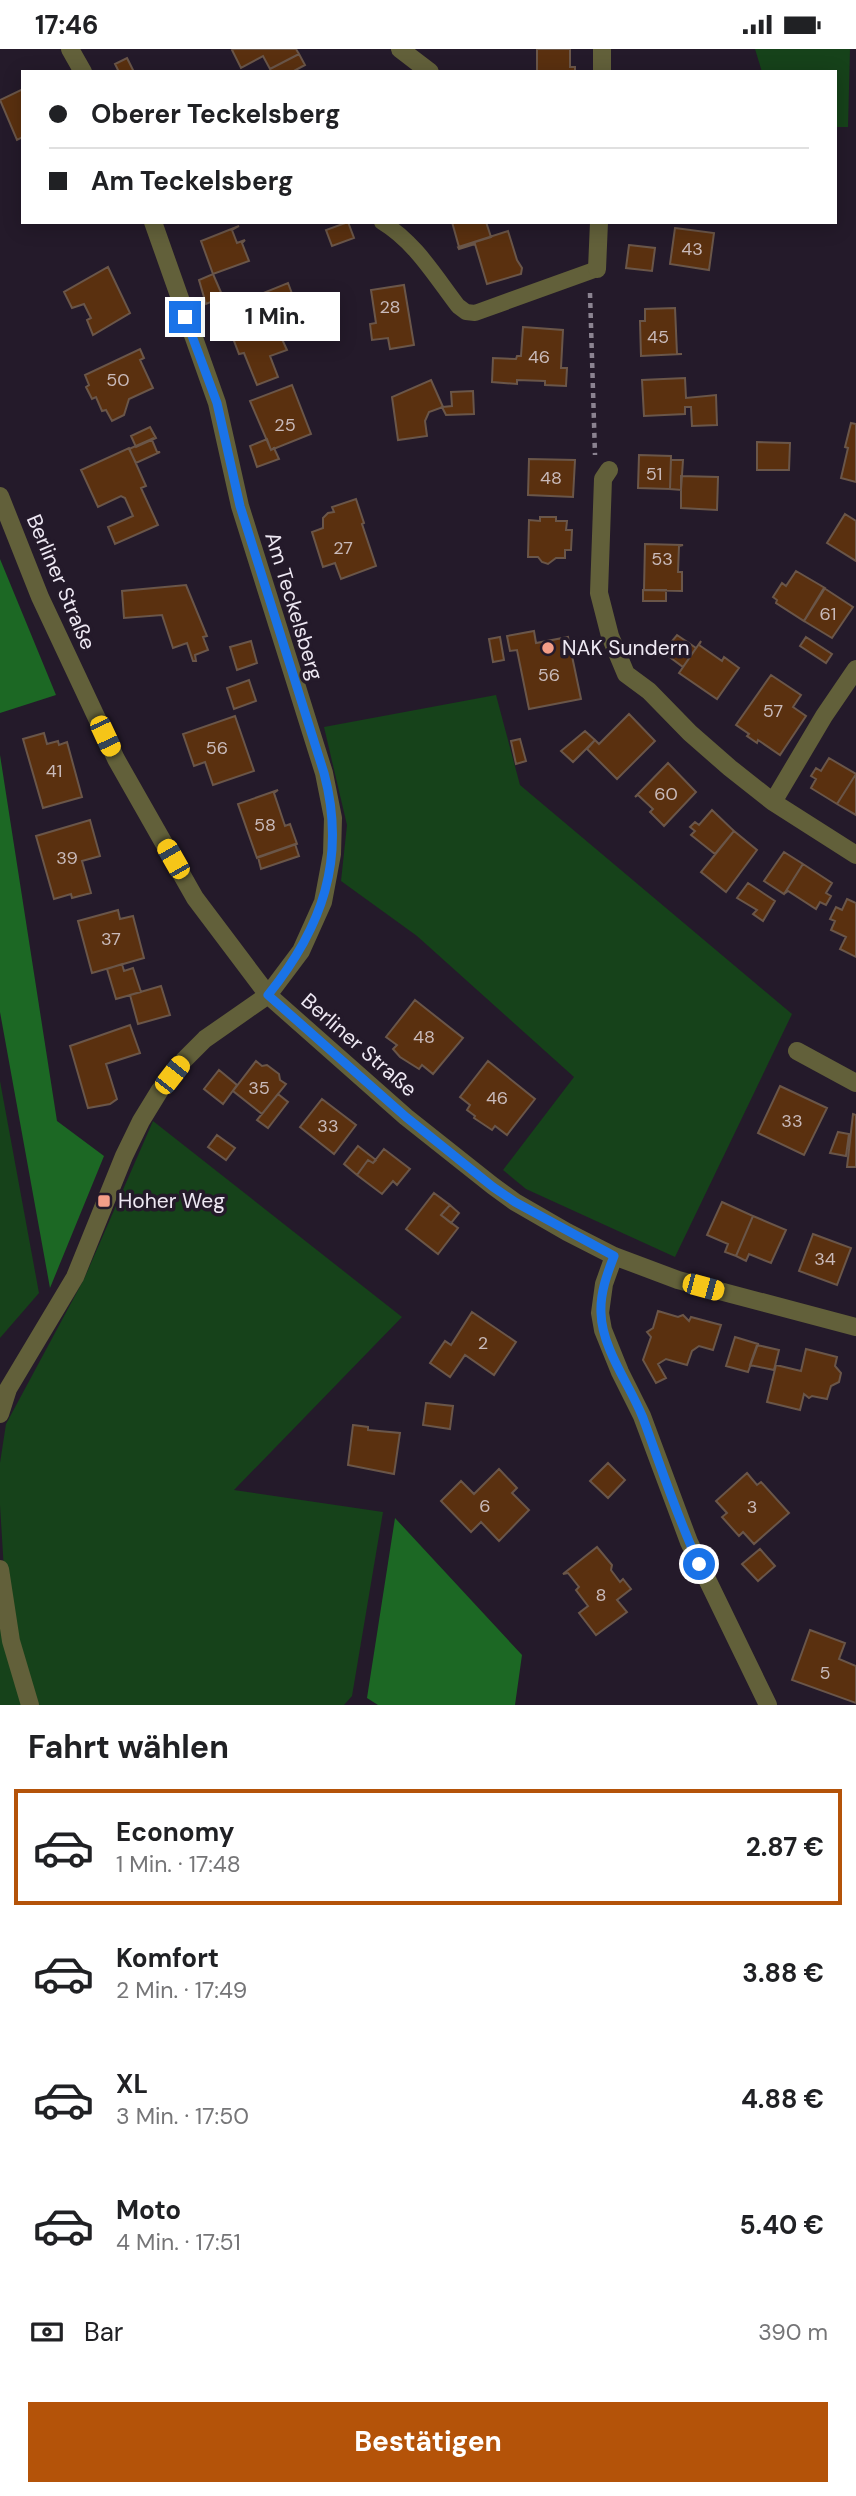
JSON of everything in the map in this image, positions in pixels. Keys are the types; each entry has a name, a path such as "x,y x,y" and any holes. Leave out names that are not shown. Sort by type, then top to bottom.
{"street":[{"path":"70,49 82,70"},
{"path":"400,49 427,70"},
{"path":"602,49 603,70"},
{"name":"Am Teckelsberg","path":"154,224 217,403 240,506 324,773 333,818 332,855 323,902 301,951 268,995"},
{"path":"594,270 599,224"},
{"path":"606,475 599,593 610,636 626,674 649,691 708,750 773,802 856,855"},
{"name":"Berliner Straße","path":"0,496 40,597 116,759 195,898 268,995 406,1117 493,1187 536,1214 614,1256 678,1280 856,1327"},
{"path":"773,802 824,716 856,669"},
{"path":"0,1414 8,1389 75,1277 124,1156 160,1090 205,1039 268,995"},
{"path":"797,1051 856,1083"},
{"path":"614,1256 604,1284 600,1313 603,1330 642,1416 689,1542 768,1705"},
{"path":"0,1569 11,1641 30,1705"}],"lane":[{"path":"385,224 416,250 458,306 466,312 475,313 594,270"}],"path":[{"path":"594,270 596,462 606,475"}],"green space":[{"path":"755,49 850,49 848,127 837,127 837,70 761,70"},
{"path":"0,559 56,695 0,713"},
{"path":"496,695 520,785 792,1014 675,1257 526,1189 503,1170 574,1077 417,936 341,881 347,825 324,727"},
{"path":"0,755 57,1121 104,1156 50,1288 0,1012"},
{"path":"0,1081 39,1293 0,1338"},
{"path":"153,1121 402,1317 234,1490 383,1512 352,1696 344,1705 0,1705 0,1621 7,1620 0,1505 0,1463 6,1424 84,1279"},
{"path":"395,1518 522,1655 515,1705 378,1705 367,1698"}],"building":[{"path":"296,49 299,54 270,69 263,56 241,68 232,50"},
{"path":"537,49 570,49 570,67 575,67 575,70 537,70"},
{"path":"299,54 305,65 296,70 270,69"},
{"path":"127,58 133,70 118,70 115,64"},
{"path":"21,90 21,138 17,140 0,100"},
{"path":"349,224 354,238 332,246 326,230"},
{"path":"453,224 487,224 491,237 459,247"},
{"path":"239,226 232,230 237,243 245,240 242,243 249,261 213,274 201,241"},
{"path":"675,228 714,233 709,270 670,264"},
{"path":"508,231 522,268 521,274 487,284 475,244 459,249 458,247"},
{"path":"629,245 655,248 652,271 626,268"},
{"path":"108,267 130,313 93,335 87,320 91,318 84,304 72,308 64,292"},
{"path":"213,274 223,297 206,304 199,280"},
{"path":"288,283 305,328 281,337 287,350 270,356 278,377 257,385 244,353 239,354 231,333 235,331 232,322 242,317 236,304"},
{"path":"404,285 414,345 390,349 388,338 372,340 370,324 376,323 371,290"},
{"path":"675,308 677,354 682,354 641,356 640,321 645,321 645,309"},
{"path":"523,327 563,330 561,368 567,368 566,386 545,385 545,381 517,380 517,384 492,382 493,358 516,359 521,356"},
{"path":"140,349 144,358 140,360 153,388 129,399 124,415 112,421 106,410 102,411 96,397 92,399 86,387 89,385 85,375"},
{"path":"685,378 686,398 716,395 717,425 692,426 691,407 685,407 685,414 644,416 642,380"},
{"path":"431,380 443,407 429,412 425,421 427,436 398,440 392,397"},
{"path":"292,385 311,434 271,450 250,401"},
{"path":"473,391 474,414 446,415 442,407 452,406 451,392"},
{"path":"851,423 856,424 856,482 841,478"},
{"path":"150,427 156,438 136,447 131,436"},
{"path":"154,438 152,440 157,452 160,452 136,463 129,449"},
{"path":"267,439 271,450 274,448 279,459 257,467 250,446"},
{"path":"757,442 790,443 789,470 757,470"},
{"path":"129,448 146,486 141,488 158,525 115,544 108,527 133,516 125,498 121,496 98,507 81,470"},
{"path":"639,455 671,456 670,489 638,488"},
{"path":"529,459 575,460 573,497 528,495"},
{"path":"671,460 683,460 681,490 670,489"},
{"path":"681,476 718,477 717,510 681,508"},
{"path":"356,499 376,566 341,579 335,563 323,567 312,532 323,528 323,518 334,512 332,507"},
{"path":"845,514 856,521 856,561 827,543"},
{"path":"540,517 556,517 556,521 567,521 566,530 572,530 571,550 565,550 565,558 556,558 548,564 538,557 528,557 529,520 540,521"},
{"path":"645,544 683,545 679,546 678,572 682,572 682,591 644,590"},
{"path":"796,571 825,588 804,621 776,603 777,600 773,597 782,583 786,586"},
{"path":"186,585 207,636 203,637 208,650 195,655 196,661 193,661 187,643 173,648 162,615 124,618 122,591"},
{"path":"824,588 853,607 832,638 804,621"},
{"path":"643,590 666,590 666,601 643,601"},
{"path":"534,631 536,643 568,637 581,699 529,709 517,650 510,651 507,636"},
{"path":"677,635 696,648 683,667 663,652"},
{"path":"500,637 504,660 493,662 489,639"},
{"path":"806,637 832,654 826,663 800,646"},
{"path":"251,641 257,663 237,670 230,647"},
{"path":"701,641 699,645 722,661 724,657 739,668 717,699 679,673"},
{"path":"771,675 801,695 793,707 806,716 780,755 758,740 757,743 736,725"},
{"path":"249,680 256,701 234,709 227,688"},
{"path":"629,714 655,741 617,779 587,749 595,740 599,744"},
{"path":"235,716 254,771 213,785 205,762 194,766 183,734"},
{"path":"585,731 595,740 573,762 561,751"},
{"path":"44,733 47,744 58,741 59,745 67,742 82,797 43,808 23,739"},
{"path":"520,739 526,761 516,764 511,741"},
{"path":"829,758 856,774 837,804 811,788 816,779 811,776 816,768 821,771"},
{"path":"668,763 696,792 664,826 650,812 653,809 638,795 635,797"},
{"path":"856,774 856,815 837,804"},
{"path":"278,790 274,793 285,826 290,824 297,844 257,858 238,804"},
{"path":"712,810 734,831 715,854 691,835 695,831 690,827 695,822 699,825"},
{"path":"90,820 100,856 82,861 91,893 72,898 71,894 54,899 36,836"},
{"path":"734,831 757,850 726,892 701,872"},
{"path":"295,844 299,856 261,869 258,857"},
{"path":"784,852 803,864 784,894 764,881"},
{"path":"803,864 832,883 826,893 831,896 826,905 820,902 816,909 788,891 784,894"},
{"path":"748,883 775,901 763,921 753,914 757,910 737,898"},
{"path":"847,899 856,903 856,957 840,949 846,937 831,930 835,921 830,919 836,907 842,910"},
{"path":"118,910 120,919 133,916 144,958 92,973 78,921"},
{"path":"122,964 124,971 133,968 141,992 116,999 107,969"},
{"path":"161,986 170,1015 138,1024 130,995"},
{"path":"415,1000 463,1038 433,1074 422,1065 419,1069 400,1057 393,1049 397,1045 386,1037"},
{"path":"130,1025 140,1053 106,1064 117,1099 110,1104 88,1108 70,1046"},
{"path":"256,1061 279,1074 280,1080 286,1084 262,1114 233,1091"},
{"path":"488,1061 535,1099 507,1135 495,1126 492,1130 474,1118 467,1110 470,1105 460,1097"},
{"path":"219,1070 237,1085 223,1104 204,1089"},
{"path":"780,1086 827,1108 804,1155 758,1133"},
{"path":"278,1094 288,1102 268,1128 257,1120"},
{"path":"322,1099 356,1125 334,1154 300,1127"},
{"path":"853,1114 856,1115 856,1167 847,1167"},
{"path":"838,1132 849,1134 846,1156 830,1153"},
{"path":"217,1135 235,1148 226,1160 208,1147"},
{"path":"358,1146 376,1160 373,1163 368,1160 357,1175 344,1164"},
{"path":"384,1149 410,1169 397,1185 393,1181 382,1194 357,1175 368,1160 373,1163"},
{"path":"434,1193 450,1205 441,1215 458,1228 438,1254 406,1229"},
{"path":"722,1202 753,1216 736,1256 725,1252 728,1244 707,1235"},
{"path":"450,1205 459,1213 451,1223 441,1215"},
{"path":"753,1216 786,1230 771,1263 749,1254 746,1261 736,1256"},
{"path":"813,1234 851,1248 837,1285 799,1271"},
{"path":"658,1311 678,1317 683,1315 689,1321 691,1317 721,1325 713,1350 699,1346 692,1351 687,1365 666,1359 658,1364 666,1378 656,1383 643,1360 651,1337 647,1332 653,1328"},
{"path":"472,1312 516,1342 494,1375 465,1355 450,1377 430,1363 445,1341 451,1345"},
{"path":"735,1337 758,1344 748,1372 726,1366"},
{"path":"757,1345 779,1350 774,1370 750,1365"},
{"path":"806,1349 837,1357 835,1366 841,1373 839,1382 831,1386 827,1399 812,1396 809,1398 804,1394 800,1410 767,1402 776,1365 801,1371"},
{"path":"426,1403 453,1406 450,1429 423,1425"},
{"path":"353,1425 368,1427 368,1430 400,1433 394,1474 348,1465"},
{"path":"608,1463 625,1480 608,1498 590,1481"},
{"path":"499,1469 517,1488 512,1493 529,1510 499,1541 481,1522 471,1532 441,1501 461,1481 474,1494"},
{"path":"747,1473 757,1485 761,1482 789,1513 754,1544 743,1532 739,1536 722,1517 727,1513 716,1501"},
{"path":"597,1547 612,1565 611,1570 620,1582 623,1579 631,1589 617,1600 627,1612 596,1635 579,1613 588,1606 576,1590 579,1587 568,1573 563,1574"},
{"path":"760,1549 775,1566 758,1581 742,1564"},
{"path":"810,1630 845,1643 839,1659 856,1666 856,1703 792,1680"}],"place":[{"name":"NAK Sundern","path":"548,648"},
{"name":"Hoher Weg","path":"104,1201"}],"route":[{"path":"185,317 217,403 240,506 324,773 333,818 332,855 323,902 301,951 268,995 406,1117 493,1187 567,1232 614,1256 604,1284 600,1313 603,1330 642,1416 670,1497 699,1564"}]}
